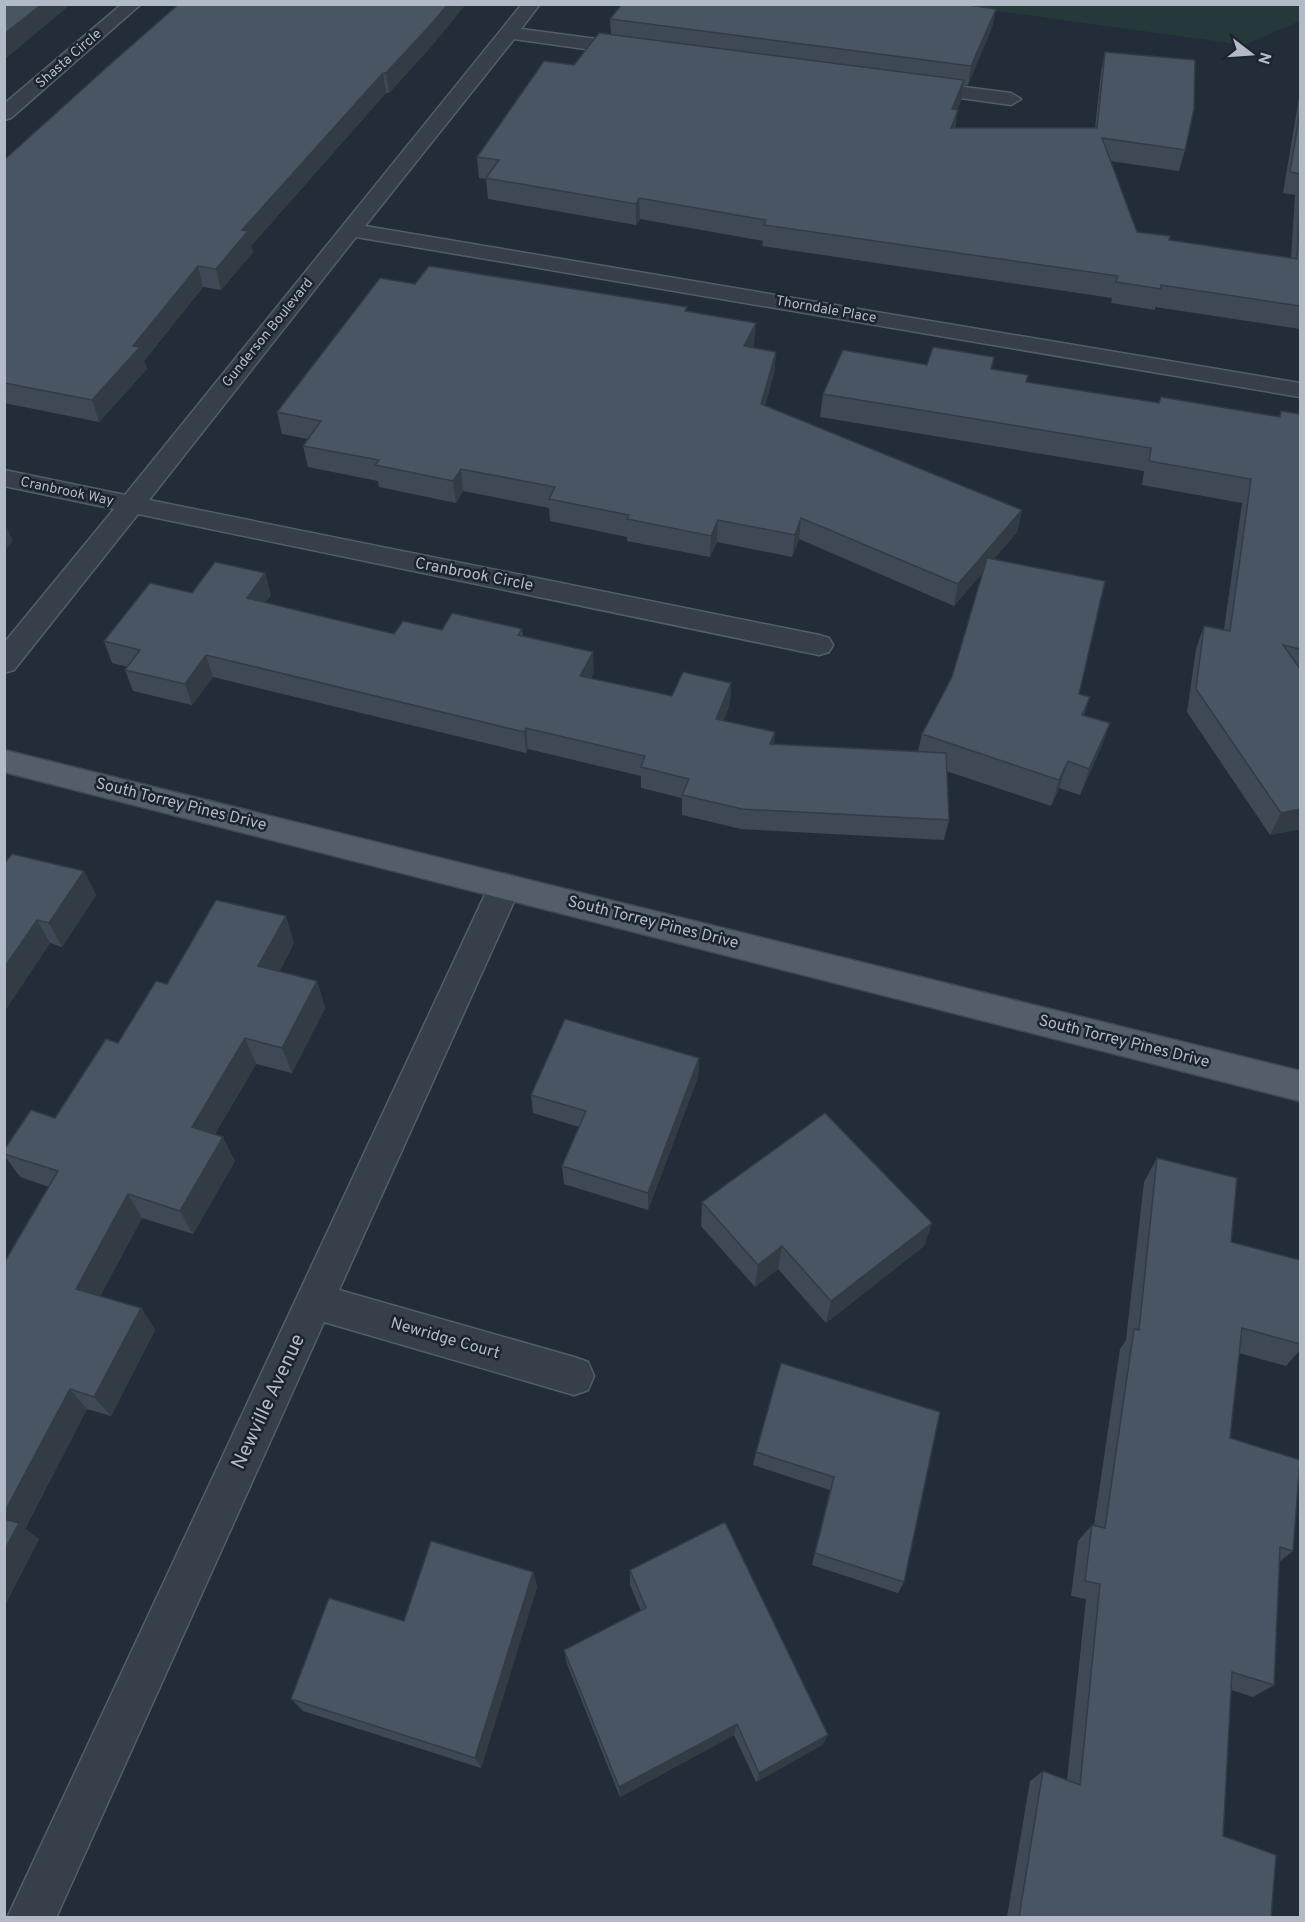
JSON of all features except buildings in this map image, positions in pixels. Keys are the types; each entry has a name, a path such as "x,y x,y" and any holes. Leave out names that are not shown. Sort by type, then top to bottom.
{"main road":[{"name":"South Torrey Pines Drive","path":"4,761 1300,1086"}],"street":[{"name":"Shasta Circle","path":"4,114 133,4"},
{"name":"Gunderson Boulevard","path":"4,663 532,4"},
{"path":"510,33 650,51"},
{"path":"895,84 1011,99"},
{"name":"Thorndale Place","path":"351,230 1300,390"},
{"name":"Cranbrook Way","path":"4,478 130,506"},
{"name":"Cranbrook Circle","path":"130,506 819,645"},
{"name":"Newville Avenue","path":"31,1917 506,886"},
{"name":"Newridge Court","path":"315,1301 574,1376"}],"green space":[{"path":"1300,4 1300,21 1244,45 955,5"}]}
